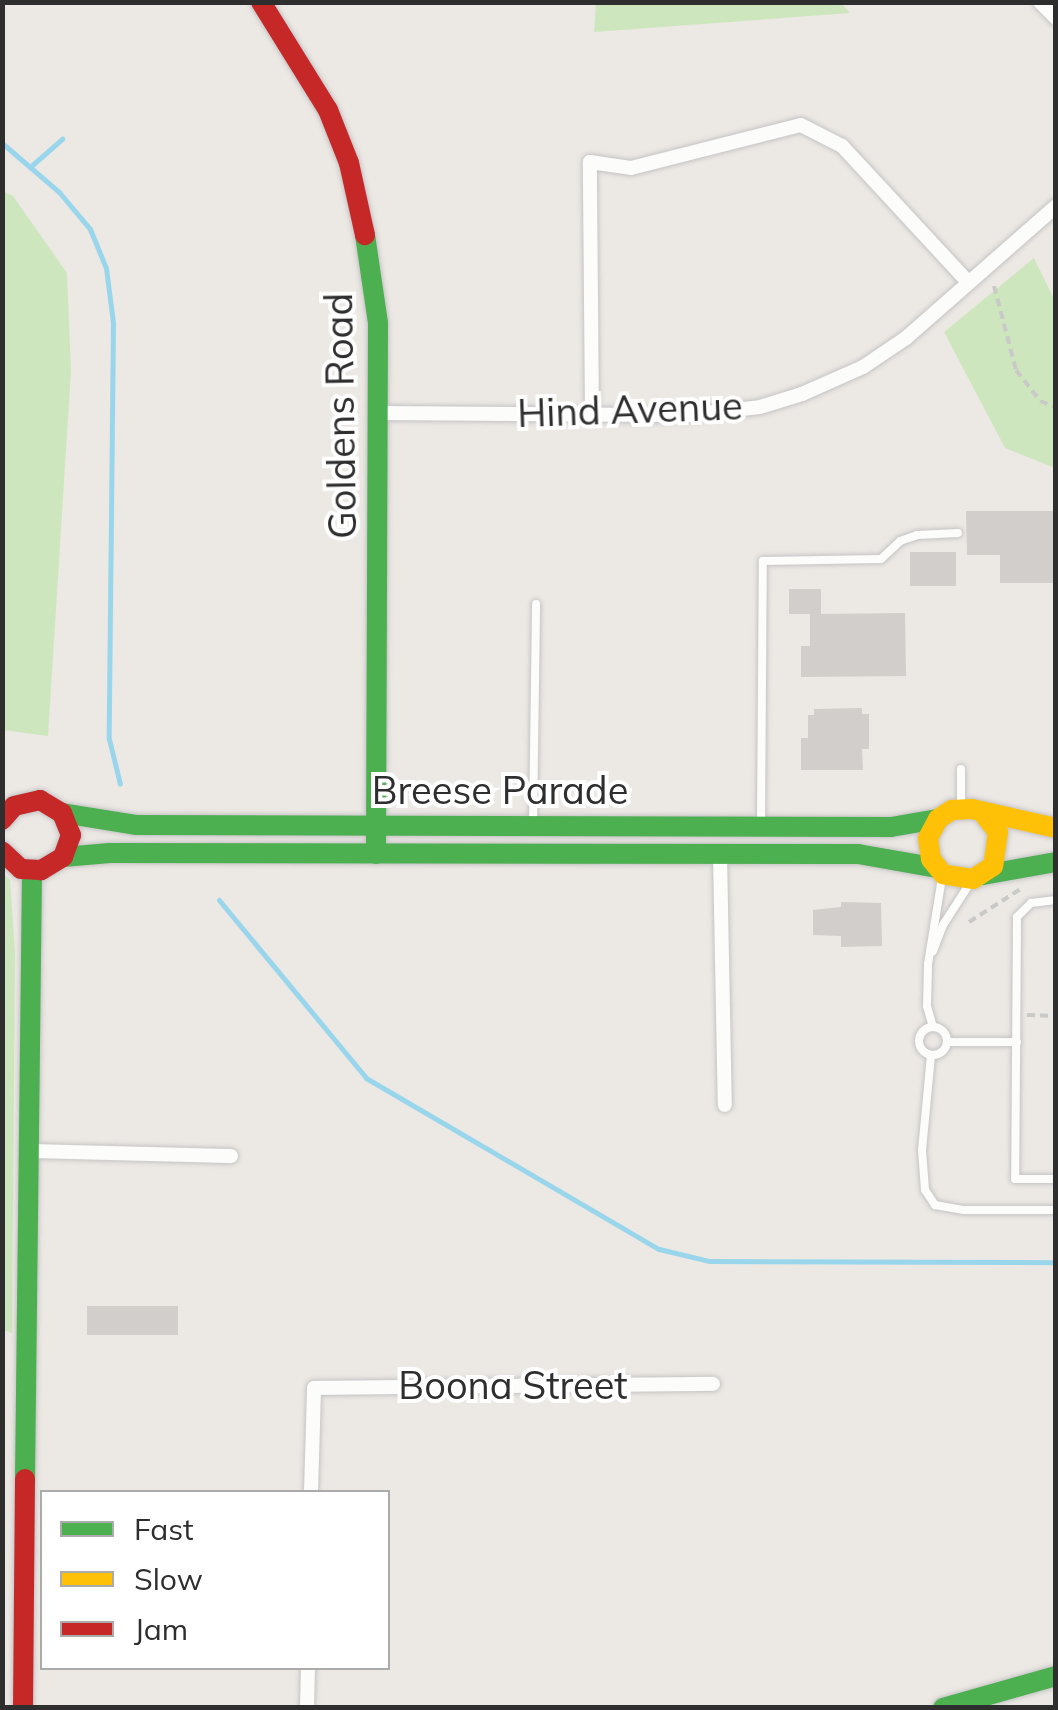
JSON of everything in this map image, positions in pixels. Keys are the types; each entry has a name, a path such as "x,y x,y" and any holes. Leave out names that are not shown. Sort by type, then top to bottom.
{"main road":[{"name":"Goldens Road","path":"261,2 328,110 350,163 374,273 378,413 376,854"},
{"name":"Breese Parade","path":"2,793 24,801 40,800 62,812 137,825 760,828 917,826 938,819"},
{"path":"2,820 24,801"},
{"path":"1056,828 961,808 938,819 928,838 940,871 978,877 1056,862"},
{"path":"62,812 70,835 63,857"},
{"path":"978,877 992,866 1000,844 992,821 983,813"},
{"path":"2,851 12,863 32,871 24,1708"},
{"name":"Breese Parade","path":"32,871 49,868 63,857 110,853 858,854 940,871"},
{"path":"945,1707 1056,1676"}],"street":[{"path":"1040,2 1056,18"},
{"path":"592,414 590,162 631,168 801,125 842,146 968,282"},
{"name":"Hind Avenue","path":"378,413 721,413 802,394 887,352 1056,206"},
{"path":"720,855 724,1105"},
{"path":"28,1151 231,1156"},
{"name":"Boona Street","path":"312,1490 314,1388 712,1384"},
{"path":"307,1708 308,1670"}],"lane":[{"path":"760,828 764,561 881,559 900,542 917,535 958,533"},
{"path":"533,826 536,604"},
{"path":"961,769 961,808"},
{"path":"940,871 928,964 927,1006 933,1028 944,1034 947,1042"},
{"path":"928,964 943,925 978,877"},
{"path":"1056,900 1032,902 1017,917 1015,1179 1056,1179"},
{"path":"931,1055 921,1047 920,1038 933,1028"},
{"path":"947,1042 1017,1042"},
{"path":"931,1055 940,1053 947,1042"},
{"path":"931,1055 922,1150 925,1190 935,1204 962,1210 1056,1210"}],"path":[{"path":"994,286 1016,370 1040,400 1056,406"},
{"path":"969,922 1002,897 1036,881"},
{"path":"1027,1016 1056,1016"}],"green space":[{"path":"596,3 841,3 850,13 594,32"},
{"path":"2,190 13,196 67,273 71,370 48,736 3,730"},
{"path":"1034,258 1055,301 1055,468 1005,448 944,332"},
{"path":"2,873 10,880 15,953 12,1333 2,1330"}],"building":[{"path":"966,511 1056,511 1056,583 1000,583 1000,555 967,555"},
{"path":"910,552 956,552 956,586 910,586"},
{"path":"789,589 821,589 821,614 905,613 906,676 801,677 801,646 810,646 810,614 789,614"},
{"path":"862,708 862,714 869,714 869,749 862,749 863,770 801,770 801,738 808,738 808,715 814,715 814,709"},
{"path":"841,902 881,903 882,946 841,947 841,936 813,935 813,910 841,907"},
{"path":"87,1306 178,1306 178,1335 87,1335"}],"waterway":[{"path":"30,167 62,139"},
{"path":"2,143 59,192 90,229 106,268 113,323 109,739 120,784"},
{"path":"219,900 366,1078 659,1249 709,1261 1056,1262"}],"traffic: fast":[{"path":"365,235 378,323 376,854"},
{"path":"62,813 137,825 891,827 938,819"},
{"path":"63,857 110,853 858,854 937,868"},
{"path":"983,875 1056,862"},
{"path":"25,1479 32,871"},
{"path":"943,1708 1056,1676"}],"traffic: slow":[{"path":"983,813 998,832 993,866 973,879 943,874 931,859 928,838 938,819 952,810 972,809 1056,828"}],"traffic: jam":[{"path":"261,2 328,110 349,163 365,235"},
{"path":"2,820 14,806 40,800 62,813 71,835 63,857 41,870 21,869 2,851"},
{"path":"23,1708 25,1479"}]}
